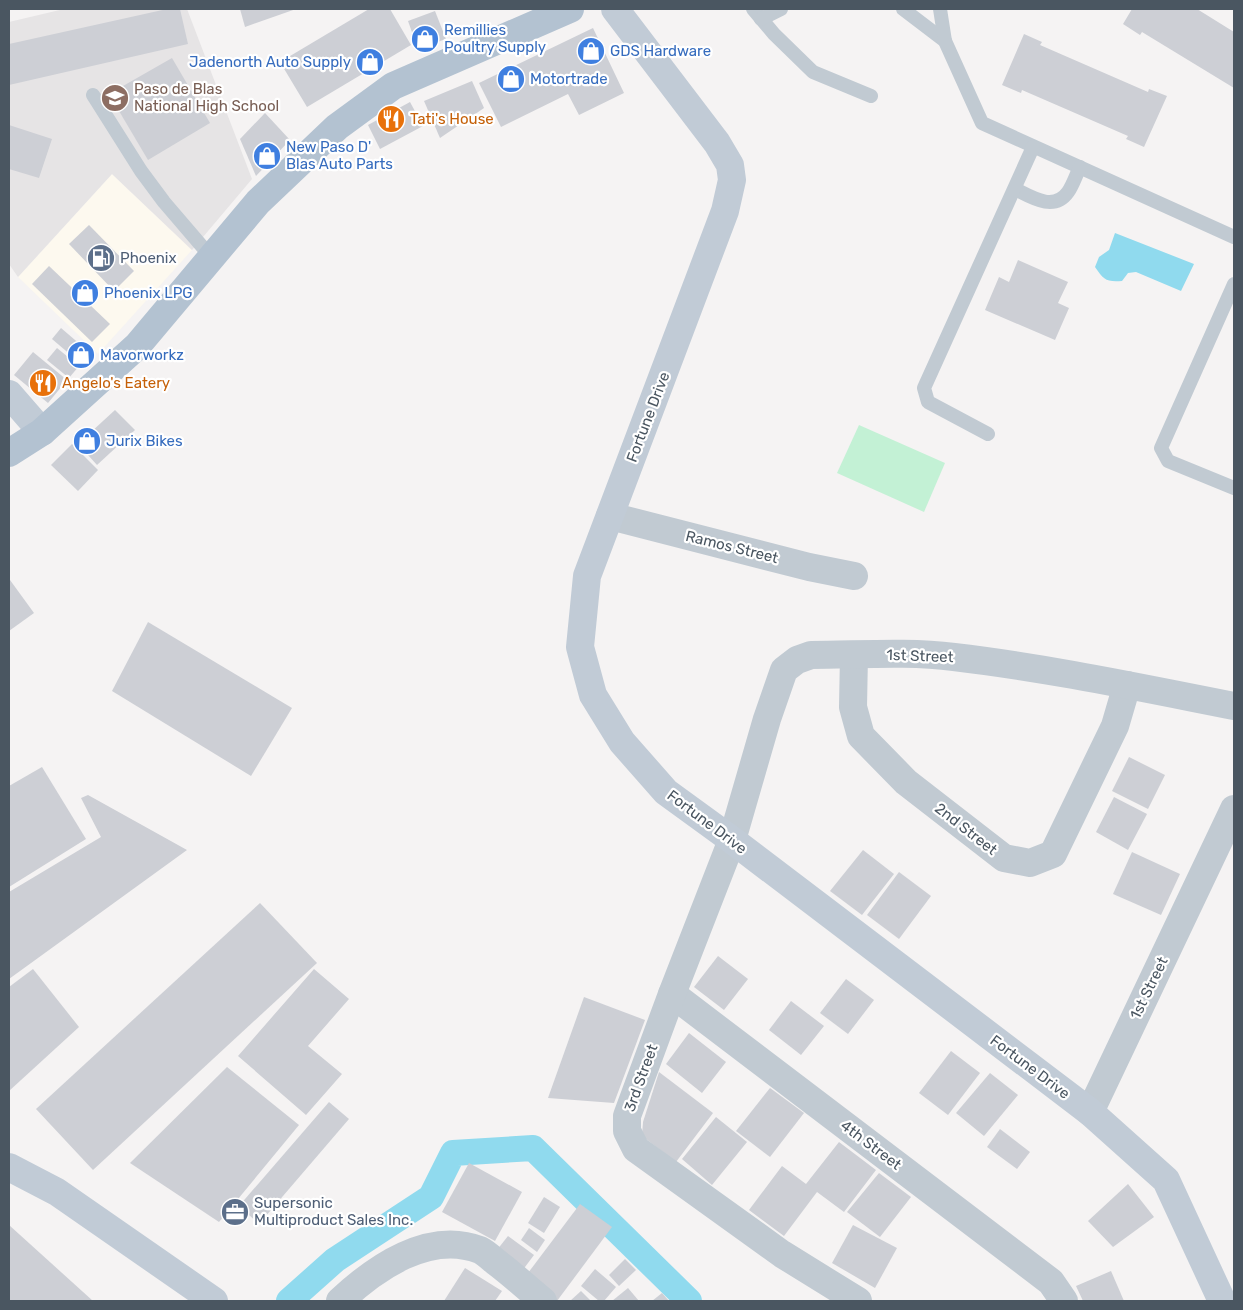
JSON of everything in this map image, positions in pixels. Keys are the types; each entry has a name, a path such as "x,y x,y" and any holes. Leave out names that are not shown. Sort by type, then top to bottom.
{"main road":[{"path":"9,453 42,432 137,346 258,202 337,127 393,86 570,9"}],"street":[{"name":"Fortune Drive","path":"615,9 717,143 730,165 732,180 725,211 587,576 580,647 593,695 622,742 666,792 1090,1112 1166,1180 1222,1301"},
{"path":"9,394 42,432"},
{"name":"Ramos Street","path":"610,516 809,567 854,576"},
{"name":"2nd Street","path":"854,655 853,707 861,736 906,782 1004,858 1030,863 1053,854 1115,726 1127,685"},
{"name":"1st Street","path":"732,840 767,719 784,670 797,660 810,656 905,655 953,657 1127,685 1234,706"},
{"name":"1st Street","path":"1090,1112 1234,809"},
{"name":"3rd Street","path":"732,840 627,1116 627,1131 636,1149 782,1254 858,1301"},
{"name":"4th Street","path":"672,994 1051,1282 1064,1301"},
{"path":"9,1167 57,1192 214,1301"},
{"path":"340,1301 354,1287 380,1268 404,1256 435,1246 458,1245 482,1251 543,1301"}],"lane":[{"path":"756,14 782,9"},
{"path":"903,9 945,41"},
{"path":"940,9 945,41 982,123 1234,237"},
{"path":"756,14 813,72 871,96"},
{"path":"92,95 141,171 164,202 212,258"},
{"path":"988,434 928,402 924,388 1033,147"},
{"path":"1014,189 1048,202 1058,201 1068,193 1080,167"},
{"path":"1234,287 1161,448 1168,461 1234,488"}],"shaded area":[{"name":"Paso de Blas National High School","path":"64,9 187,9 252,179 192,250 112,174 18,277 9,264 9,22"},
{"path":"112,174 192,250 98,354 18,277"}],"green space":[{"path":"859,425 945,463 924,512 837,473"}],"water":[{"path":"1115,233 1194,264 1181,291 1136,272 1128,273 1122,281 1112,281 1103,277 1095,267 1099,257 1109,250"}],"building":[{"path":"167,9 180,9 188,44 9,85 9,44"},
{"path":"240,9 296,9 245,27"},
{"path":"369,9 390,9 411,45 307,107 280,62"},
{"path":"1132,9 1197,9 1234,32 1234,88 1142,32 1140,35 1123,24"},
{"path":"435,11 446,39 418,49 408,21"},
{"path":"593,28 624,93 579,115 568,94 501,127 479,83"},
{"path":"1024,34 1042,42 1040,45 1148,92 1149,89 1167,96 1144,147 1126,139 1128,136 1022,90 1021,93 1002,85"},
{"path":"172,58 210,123 148,160 109,94"},
{"path":"472,81 484,108 440,138 424,101"},
{"path":"410,102 423,126 380,149 368,125"},
{"path":"265,113 290,140 256,176 240,139"},
{"path":"9,125 52,139 39,178 9,169"},
{"name":"Phoenix","path":"89,225 134,271 114,291 69,244"},
{"path":"1018,260 1068,282 1058,303 1069,308 1055,340 985,310 999,277 1009,282"},
{"path":"49,266 110,324 92,342 32,284"},
{"path":"61,328 89,352 79,362 52,339"},
{"path":"57,348 79,366 69,378 47,360"},
{"path":"33,352 67,380 48,403 14,375"},
{"path":"115,410 135,430 97,465 78,444"},
{"path":"72,444 98,470 78,491 51,465"},
{"path":"9,581 34,613 9,631"},
{"path":"148,622 292,708 251,776 112,691"},
{"path":"1129,757 1165,775 1148,809 1112,791"},
{"path":"42,767 86,839 9,887 9,786"},
{"path":"88,795 187,850 9,979 9,892 101,837 81,798"},
{"path":"1114,797 1147,814 1128,850 1096,832"},
{"path":"863,850 894,874 862,915 830,891"},
{"path":"1132,852 1180,874 1161,915 1113,894"},
{"path":"899,872 931,896 899,939 867,915"},
{"path":"260,903 317,963 93,1170 36,1109"},
{"path":"718,956 748,979 724,1010 694,987"},
{"path":"33,969 79,1027 9,1091 9,987"},
{"path":"314,969 349,999 308,1046 342,1074 306,1115 238,1056"},
{"path":"846,979 874,1000 848,1034 820,1013"},
{"path":"584,997 645,1020 614,1103 548,1098"},
{"path":"791,1001 824,1026 801,1055 769,1030"},
{"path":"689,1033 726,1062 702,1093 666,1064"},
{"path":"951,1051 980,1073 948,1115 919,1093"},
{"path":"227,1067 299,1125 219,1222 130,1163"},
{"path":"659,1072 713,1113 676,1162 642,1136 643,1122"},
{"path":"990,1073 1018,1095 984,1136 956,1113"},
{"path":"770,1088 804,1113 770,1157 736,1131"},
{"path":"329,1102 349,1119 259,1224 239,1206"},
{"path":"716,1117 747,1142 712,1185 682,1159"},
{"path":"1000,1129 1030,1152 1017,1169 987,1147"},
{"path":"839,1142 876,1170 844,1212 817,1192 784,1236 749,1210 782,1166 806,1184"},
{"path":"469,1163 522,1192 495,1241 442,1212"},
{"path":"879,1173 911,1197 880,1237 847,1212"},
{"path":"1128,1184 1154,1217 1113,1247 1088,1221"},
{"path":"544,1197 560,1207 544,1233 528,1223"},
{"path":"580,1204 612,1227 557,1301 525,1277"},
{"path":"9,1225 93,1301 9,1301"},
{"path":"853,1225 897,1248 875,1288 832,1263"},
{"path":"529,1228 545,1240 537,1252 521,1240"},
{"path":"508,1236 534,1255 519,1275 493,1255"},
{"path":"625,1259 636,1270 619,1286 609,1275"},
{"path":"465,1268 502,1291 495,1301 444,1301"},
{"path":"595,1269 616,1287 604,1301 599,1301 581,1286"},
{"path":"1111,1271 1124,1301 1083,1301 1076,1286"},
{"path":"628,1288 639,1301 612,1301"},
{"path":"581,1291 591,1301 570,1301"},
{"path":"662,1293 669,1301 652,1301"}],"waterway":[{"path":"289,1301 335,1260 431,1197 453,1153 533,1148 689,1301"}],"place":[{"name":"Remillies Poultry Supply","path":"425,39"},
{"name":"GDS Hardware","path":"591,51"},
{"name":"Jadenorth Auto Supply","path":"370,62"},
{"name":"Motortrade","path":"511,79"},
{"name":"Paso de Blas National High School","path":"115,98"},
{"name":"Tati's House","path":"391,119"},
{"name":"New Paso D' Blas Auto Parts","path":"267,156"},
{"name":"Phoenix","path":"101,258"},
{"name":"Phoenix LPG","path":"85,293"},
{"name":"Mavorworkz","path":"81,355"},
{"name":"Angelo's Eatery","path":"43,383"},
{"name":"Jurix Bikes","path":"87,441"},
{"name":"Supersonic Multiproduct Sales Inc.","path":"235,1212"}]}
